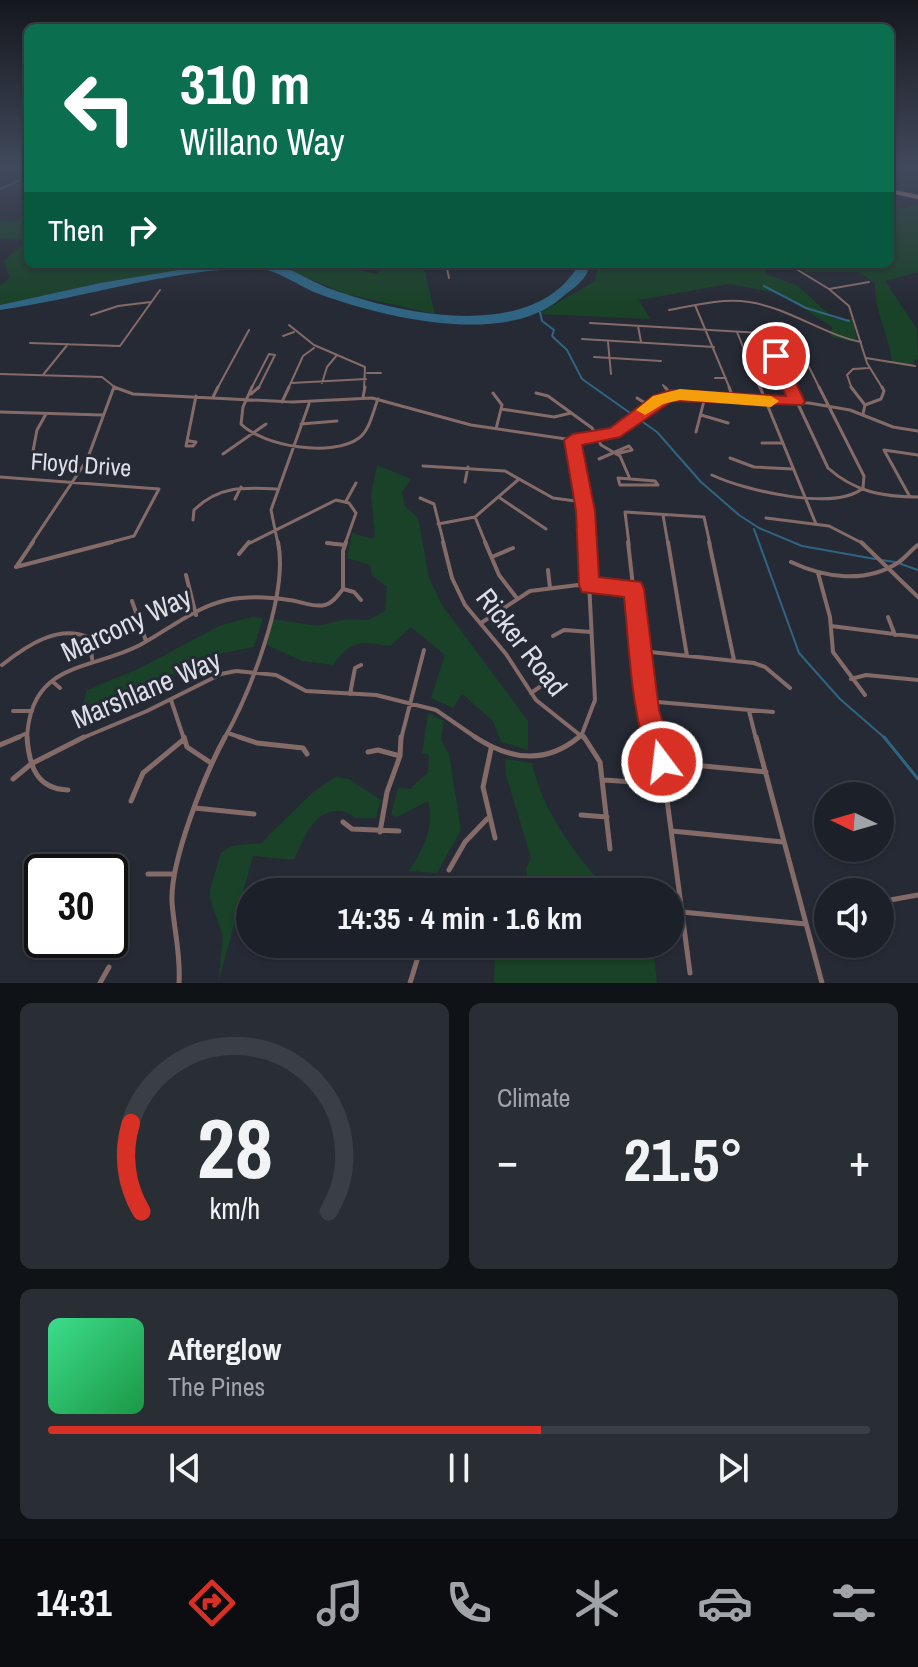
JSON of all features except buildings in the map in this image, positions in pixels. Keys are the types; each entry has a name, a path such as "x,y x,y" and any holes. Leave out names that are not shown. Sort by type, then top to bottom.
{"street":[{"path":"447,268 449,278"},
{"path":"795,268 829,289 851,309 869,368 884,391 877,402 865,405"},
{"path":"829,289 869,282"},
{"path":"30,343 120,346 160,290"},
{"path":"669,310 723,301 755,303 825,334 861,342"},
{"path":"91,315 118,306 151,302"},
{"path":"695,305 734,400"},
{"path":"590,323 737,332 786,339 802,353 864,476 860,490 845,498 751,491 712,475"},
{"path":"289,325 315,347 363,365 367,373 363,397"},
{"path":"638,326 641,342"},
{"path":"213,397 249,330"},
{"path":"283,336 294,332"},
{"path":"737,332 816,524"},
{"path":"793,335 775,352 826,465 835,475 860,490 878,496 918,497"},
{"path":"582,339 714,347"},
{"path":"607,340 611,374"},
{"path":"43,375 68,344"},
{"path":"282,402 303,356 315,347"},
{"path":"251,394 259,388 275,355 269,354 248,399 241,419 251,434 293,446 358,439 366,430 378,399"},
{"path":"322,383 327,367 337,355"},
{"path":"594,357 661,361"},
{"path":"866,358 915,366"},
{"path":"640,360 641,368"},
{"path":"865,405 850,387 847,370 869,368"},
{"path":"367,373 381,373"},
{"path":"0,374 102,377 131,394 282,402 363,397 471,425 573,440 619,431 650,406 671,395 829,406 863,414 884,424 918,431"},
{"path":"715,378 726,378"},
{"path":"291,383 366,379"},
{"path":"663,385 671,395"},
{"path":"73,482 90,454 114,386"},
{"path":"493,393 500,400 501,409 496,429"},
{"path":"536,393 548,396 592,428 601,445 629,471 630,479"},
{"path":"189,441 196,442 193,446 186,446 189,441 188,414 196,396"},
{"path":"696,432 705,397"},
{"path":"637,398 650,406"},
{"path":"179,983 181,957 172,902 174,874 211,763 242,709 254,672 282,562 271,510 310,402"},
{"path":"863,414 865,405"},
{"path":"501,409 557,417 571,413"},
{"path":"0,412 102,415"},
{"path":"33,451 37,430 46,414"},
{"path":"701,415 728,423"},
{"path":"301,424 337,421"},
{"path":"223,454 266,424"},
{"path":"573,440 584,502 595,700 582,734"},
{"path":"762,443 783,443"},
{"path":"910,497 884,450 918,455"},
{"path":"599,459 614,454"},
{"path":"730,458 754,467 793,469"},
{"path":"423,466 505,471 553,498 584,502"},
{"path":"465,482 468,467"},
{"name":"Floyd Drive","path":"0,477 73,482 159,489 134,536 16,567 73,482"},
{"path":"438,524 475,517 520,478"},
{"path":"618,478 630,479 655,481 658,485 617,482 618,478"},
{"path":"346,501 356,483"},
{"path":"193,520 194,510 214,493 241,487 277,489"},
{"path":"235,499 241,487"},
{"path":"499,497 546,529"},
{"name":"Ricker Road","path":"420,498 434,504 458,593 519,671 531,693 552,715 582,734 600,762 610,849"},
{"path":"239,554 246,544 274,529 327,503 346,501 355,509 357,517 345,545 343,589 354,592 361,600"},
{"path":"678,878 662,762 646,701 625,512 704,517 734,660"},
{"path":"663,515 687,656"},
{"path":"475,517 499,575 516,597"},
{"path":"766,518 836,528 853,537 918,597"},
{"path":"327,543 345,545"},
{"path":"791,562 818,573 854,579 887,567 918,545"},
{"path":"492,557 513,548"},
{"path":"548,570 550,588"},
{"path":"818,573 831,626 833,652 865,695"},
{"path":"186,575 196,615"},
{"path":"481,623 516,597 550,588 589,585 633,589"},
{"name":"Marcony Way","path":"27,733 32,711 53,682 71,668 120,654 233,599 275,599 322,606 336,599 343,589"},
{"path":"132,601 146,641"},
{"path":"888,617 895,635"},
{"path":"831,626 918,637"},
{"path":"553,636 564,630 592,632"},
{"path":"2,665 16,655 69,631 83,633 90,638 92,661"},
{"path":"380,832 387,792 400,756 409,702 424,650"},
{"path":"641,651 734,660 765,667 790,688"},
{"path":"350,694 355,668 361,665"},
{"name":"Marshlane Way","path":"13,779 31,764 70,742 171,700 221,674 254,672 276,675 306,691 409,702 451,717 492,748 516,757 540,757 565,748 582,734"},
{"path":"851,679 866,675 918,680"},
{"path":"53,682 60,688"},
{"path":"531,693 544,684"},
{"path":"171,700 183,740 192,753 211,763"},
{"path":"646,701 773,712"},
{"path":"13,711 32,711"},
{"path":"749,711 822,983"},
{"path":"0,745 27,733 31,764 43,785 51,790 68,790"},
{"path":"228,733 257,743 303,748 307,754"},
{"path":"131,801 134,786 142,774 163,753 183,740"},
{"path":"492,748 483,787 495,838"},
{"path":"368,752 378,750 400,756"},
{"path":"662,762 766,772"},
{"path":"604,780 665,785"},
{"path":"195,808 254,814"},
{"path":"581,815 607,817"},
{"path":"449,870 460,848 476,827 488,818"},
{"path":"343,822 352,829 399,831"},
{"path":"672,831 785,843"},
{"path":"148,874 174,874"},
{"path":"894,899 918,895"},
{"path":"684,912 806,924"},
{"path":"684,927 690,973"},
{"path":"410,983 418,958"},
{"path":"100,983 109,967"}],"green space":[{"path":"894,213 918,213 918,272 885,281 917,329 918,359 913,361 914,365 892,362 877,304 875,283 858,272 805,272 799,268 894,268"},
{"path":"24,215 24,240 0,238 0,221 16,222"},
{"path":"24,243 24,268 190,268 100,283 0,305 0,286 10,277 4,261"},
{"path":"284,268 352,268 377,274 383,268 424,268 435,314 346,294"},
{"path":"597,268 765,268 766,274 798,286 834,319 853,319 857,342 831,337 832,327 782,294 729,284 639,300 650,319 538,314 595,281"},
{"path":"377,465 411,479 402,492 405,506 418,518 429,578 442,605 528,721 528,750 501,742 493,721 462,694 453,708 431,698 445,655 411,627 390,646 357,644 346,650 333,665 302,661 267,645 273,619 318,626 346,619 368,620 385,611 387,587 372,575 370,565 347,558 352,533 373,539 375,535 371,495"},
{"path":"252,617 263,618 254,647 218,654 94,709 83,703 87,690 140,668 221,625"},
{"path":"428,713 444,721 441,740 449,754 461,830 437,873 409,871 429,829 428,801 397,817 391,815 398,788 410,789 428,772 429,755 422,753"},
{"path":"505,759 532,763 552,815 571,846 597,878 527,878 526,868 531,858 506,775"},
{"path":"335,777 349,779 381,800 376,818 356,818 339,811 322,815 310,828 294,860 253,856 247,878 236,878 236,918 218,983 223,937 210,899 210,889 221,853 231,846 261,843 312,793"},
{"path":"495,958 654,958 657,983 494,983"}],"water":[{"path":"190,268 252,268 157,279 0,310 0,305 100,283"},
{"path":"252,268 287,268 325,287 393,307 464,316 499,314 531,305 558,289 576,268 589,268 579,284 536,314 507,322 475,325 442,323 375,311 319,294"}],"waterway":[{"path":"764,286 806,308 849,321"},
{"path":"540,312 542,321 554,330 552,336 567,350 582,379 657,432 701,482 739,515 759,528 802,546 875,559"},
{"path":"754,529 799,653 840,699 885,738"},
{"path":"881,560 895,562"},
{"path":"901,564 918,570"},
{"path":"885,738 918,779"}],"slow traffic":[{"path":"645,410 658,400 680,394 771,401"}],"route":[{"path":"662,762 647,710 633,589 589,585 586,511 573,440 619,431 658,400 671,395 797,402 776,356"}]}
